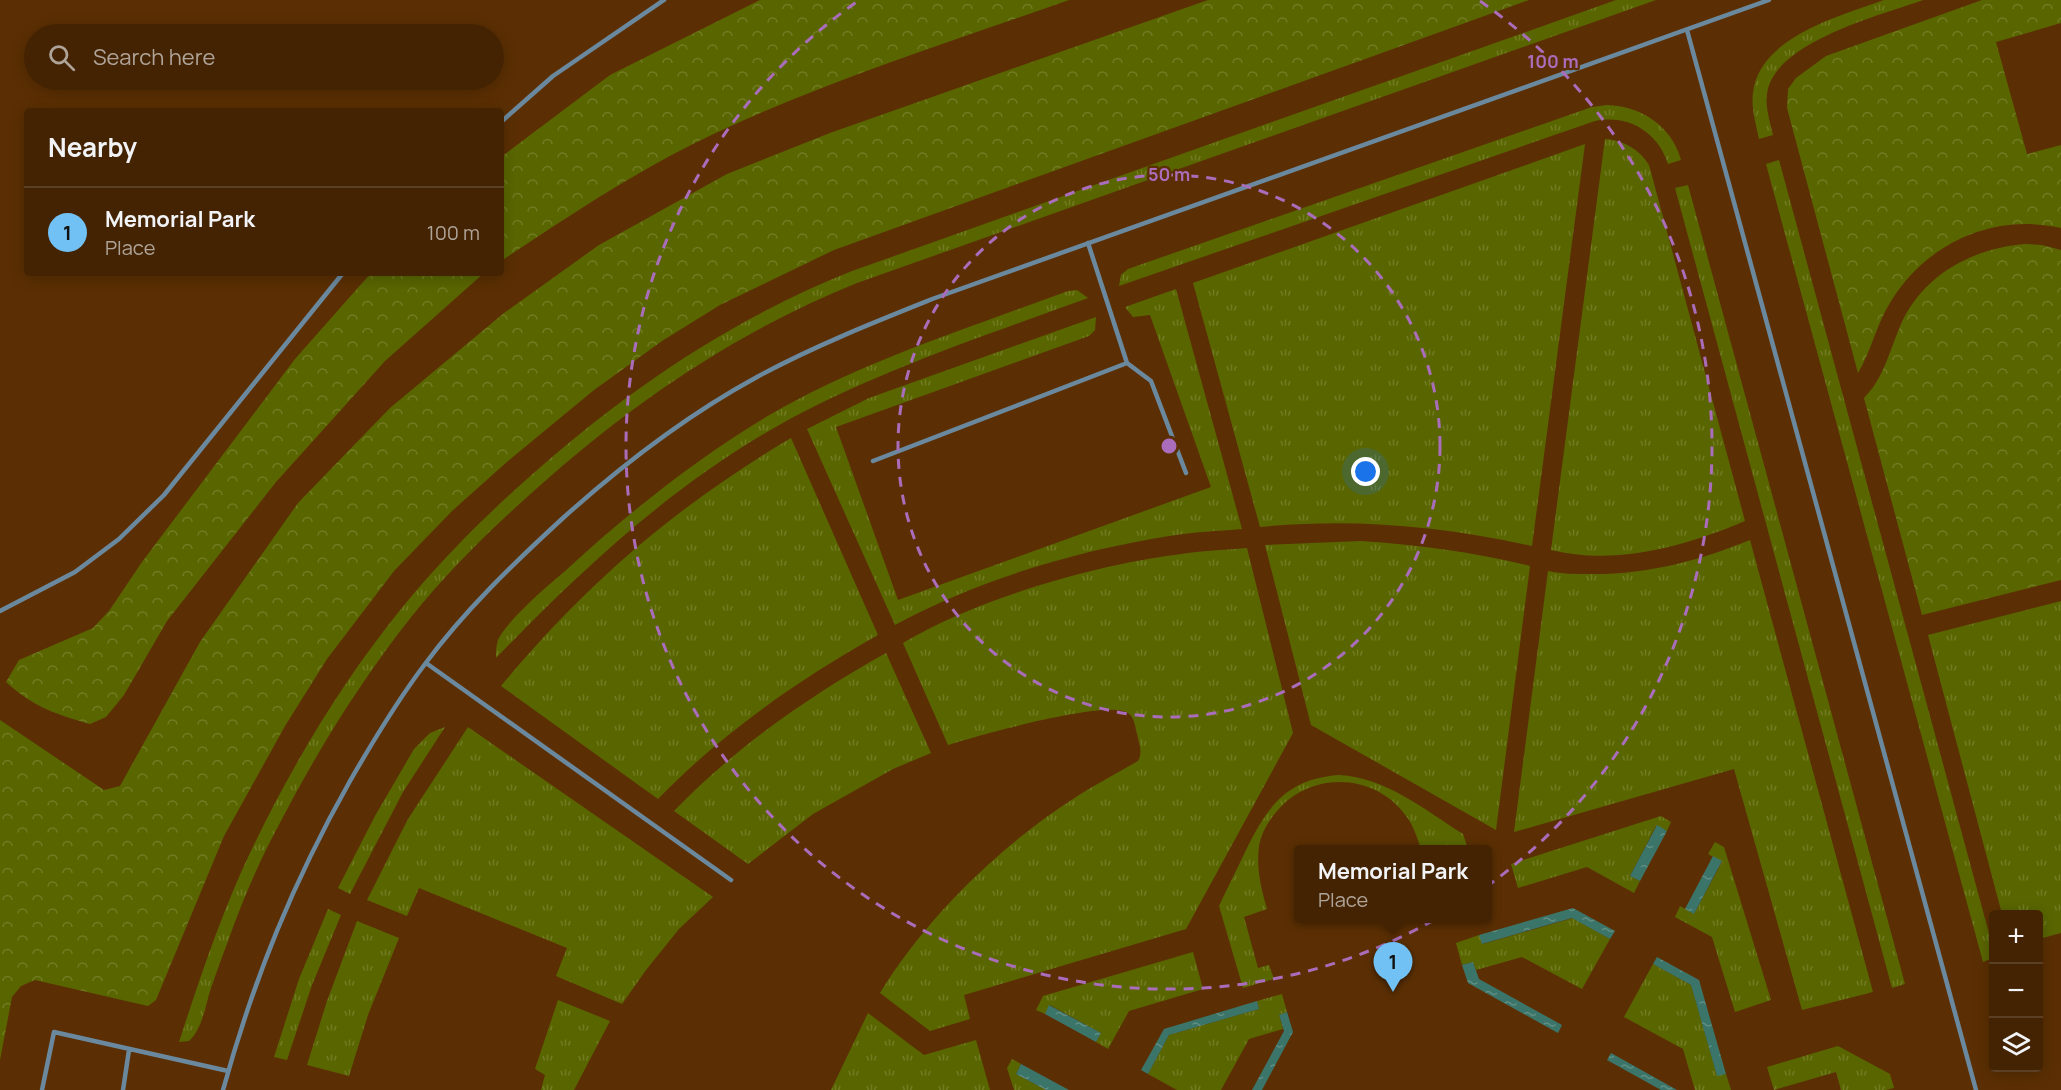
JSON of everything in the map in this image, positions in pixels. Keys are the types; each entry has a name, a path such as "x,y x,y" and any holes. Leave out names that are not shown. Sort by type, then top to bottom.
{"lane":[{"path":"504,119 553,76 664,0"},
{"path":"223,1090 235,1043 277,927 305,864 366,753 426,663 487,592 576,507 647,448 701,411 764,373 810,349 867,325 1088,243 1769,0"},
{"path":"1687,30 1976,1090"},
{"path":"1088,243 1127,363 1151,381 1186,472"},
{"path":"0,611 75,572 119,539 164,495 341,276"},
{"path":"873,461 1127,363"},
{"path":"426,663 730,880"},
{"path":"42,1090 54,1032 228,1071"},
{"path":"123,1090 129,1050"}],"green space":[{"path":"760,0 1069,0 880,66 740,122 695,143 620,184 504,259 504,155 610,75"},
{"path":"1208,0 1529,0 834,250 720,305 662,341 594,390 508,461 452,511 394,571 327,659 285,726 224,836 156,1000 148,1006 35,980 21,986 12,997 0,1060 0,720 104,790 120,786 200,642 298,503 390,408 504,313 599,245 727,174 830,133"},
{"path":"1616,0 1656,0 857,283 770,323 728,347 648,399 572,457 503,519 441,582 394,640 326,740 296,792 259,865 239,912 198,1030 189,1041 179,1042 203,970 239,876 282,789 318,726 358,666 415,592 477,525 564,447 641,388 680,360 722,335 807,290 852,271"},
{"path":"1884,0 1923,0 1832,33 1808,45 1788,59 1774,76 1767,94 1767,109 1773,135 1759,139 1753,110 1753,93 1759,74 1770,57 1785,43 1804,32 1846,13"},
{"path":"1982,0 2061,0 2061,23 1996,42 2027,154 2061,145 2061,228 2036,224 1988,229 1966,236 1925,261 1908,278 1887,307 1858,373 1787,108 1788,89 1796,78 1826,56"},
{"path":"1607,105 1632,109 1653,120 1670,137 1681,160 1668,164 1657,143 1649,134 1630,123 1619,120 1595,121 1119,286 1121,275 1128,269 1592,107"},
{"path":"1605,139 1630,146 1649,165 1745,521 1675,545 1650,551 1600,556 1551,550"},
{"path":"1585,144 1532,546 1464,533 1397,526 1330,523 1260,527 1193,283"},
{"path":"1779,160 1989,933 1989,960 1983,962 1766,164"},
{"path":"1688,185 1905,984 1892,988 1675,188"},
{"path":"2026,244 2061,250 2061,580 1922,615 1864,398 1881,374 1908,310 1934,280 1950,268 1968,259 1986,252"},
{"path":"368,276 481,276 385,361 276,482 167,621 124,695 106,717 90,724 67,717 45,709 6,682 19,660 93,628 109,611 142,562 295,359"},
{"path":"1176,289 1242,529 1169,536 1063,559 993,581 895,625 807,429 869,398 1096,317 1095,330 1089,336 836,427 898,600 1211,487 1150,315 1133,317 1125,307"},
{"path":"1077,290 1088,298 968,342 850,390 774,428 735,452 662,504 627,533 560,594 496,658 497,642 502,633 538,595 636,509 739,434 838,379 952,333 1068,291"},
{"path":"791,438 878,635 819,670 762,709 708,752 658,799 501,686 566,614 635,549 709,491"},
{"path":"1750,540 1873,992 1802,1010 1734,769 1514,832 1548,571 1568,574 1610,574 1651,569 1691,560"},
{"path":"1361,541 1446,550 1530,566 1496,830 1311,725 1265,545"},
{"path":"1247,548 1293,733 1186,929 964,995 970,1019 930,1031 880,993 899,964 944,909 995,858 1051,814 1138,761 1140,744 1132,717 1128,713 1116,710 1041,720 948,745 903,643 932,627 998,599 1070,576 1141,560 1192,552"},
{"path":"2061,601 2061,933 2043,938 2043,910 2001,910 1928,635"},
{"path":"886,653 931,753 893,769 813,814 748,864 674,811 722,765 774,724 829,687"},
{"path":"445,727 403,792 350,894 338,888 375,816 414,749 430,733"},
{"path":"468,727 713,897 679,929 622,1004 556,976 567,948 419,888 407,916 367,900 408,819"},
{"path":"1339,775 1356,777 1388,788 1463,834 1467,845 1420,845 1411,823 1398,806 1369,787 1336,782 1303,791 1288,800 1270,820 1259,846 1261,886 1267,909 1244,917 1258,968 1269,965 1274,979 1243,988 1219,906 1255,832 1272,807 1293,788 1321,777"},
{"path":"1661,816 1671,822 1667,831 1656,826 1630,876 1640,881 1634,893 1587,867 1518,888 1511,864"},
{"path":"1715,842 1724,847 1771,1000 1735,1012 1712,937 1675,917 1680,906 1694,914 1722,862 1708,854"},
{"path":"328,909 341,915 312,985 287,1060 274,1057 299,979"},
{"path":"1573,918 1610,939 1582,989 1522,957 1476,970 1473,962 1462,965 1456,943 1479,935 1483,944"},
{"path":"357,921 399,938 368,1015 349,1076 307,1065 327,1001"},
{"path":"1193,952 1203,989 1129,1011 1108,1049 1096,1042 1101,1033 1050,1005 1045,1014 1036,1010 1043,996"},
{"path":"1653,964 1691,985 1717,1075 1726,1074 1731,1090 1695,1090 1683,1049 1624,1017"},
{"path":"1282,994 1287,1012 1279,1015 1283,1029 1249,1039 1221,1090 1177,1090 1148,1074 1169,1035 1259,1009 1257,1001"},
{"path":"558,1000 610,1021 574,1090 541,1090 545,1075 535,1069"},
{"path":"868,1013 924,1055 976,1040 990,1090 831,1090"},
{"path":"1838,1046 1890,1074 1894,1088 1841,1090 1836,1072 1774,1090 1767,1067"},
{"path":"1012,1059 1021,1064 1016,1074 1046,1090 1014,1090 1007,1068"}],"water":[{"path":"1657,825 1667,831 1640,881 1630,876"},
{"path":"1713,856 1722,861 1694,914 1685,909"},
{"path":"1573,908 1615,931 1610,939 1572,918 1482,944 1479,935"},
{"path":"1657,957 1699,980 1726,1074 1717,1076 1691,985 1653,964"},
{"path":"1473,962 1479,979 1562,1025 1558,1033 1468,983 1462,965"},
{"path":"1257,1001 1259,1009 1169,1035 1148,1074 1141,1070 1164,1029"},
{"path":"1049,1005 1101,1033 1096,1042 1045,1014"},
{"path":"1287,1012 1293,1032 1262,1090 1252,1090 1284,1031 1279,1015"},
{"path":"1611,1053 1677,1090 1661,1090 1607,1060"},
{"path":"1021,1064 1069,1090 1046,1090 1016,1074"}],"place":[{"name":"Memorial Park","path":"1393,992"}]}
